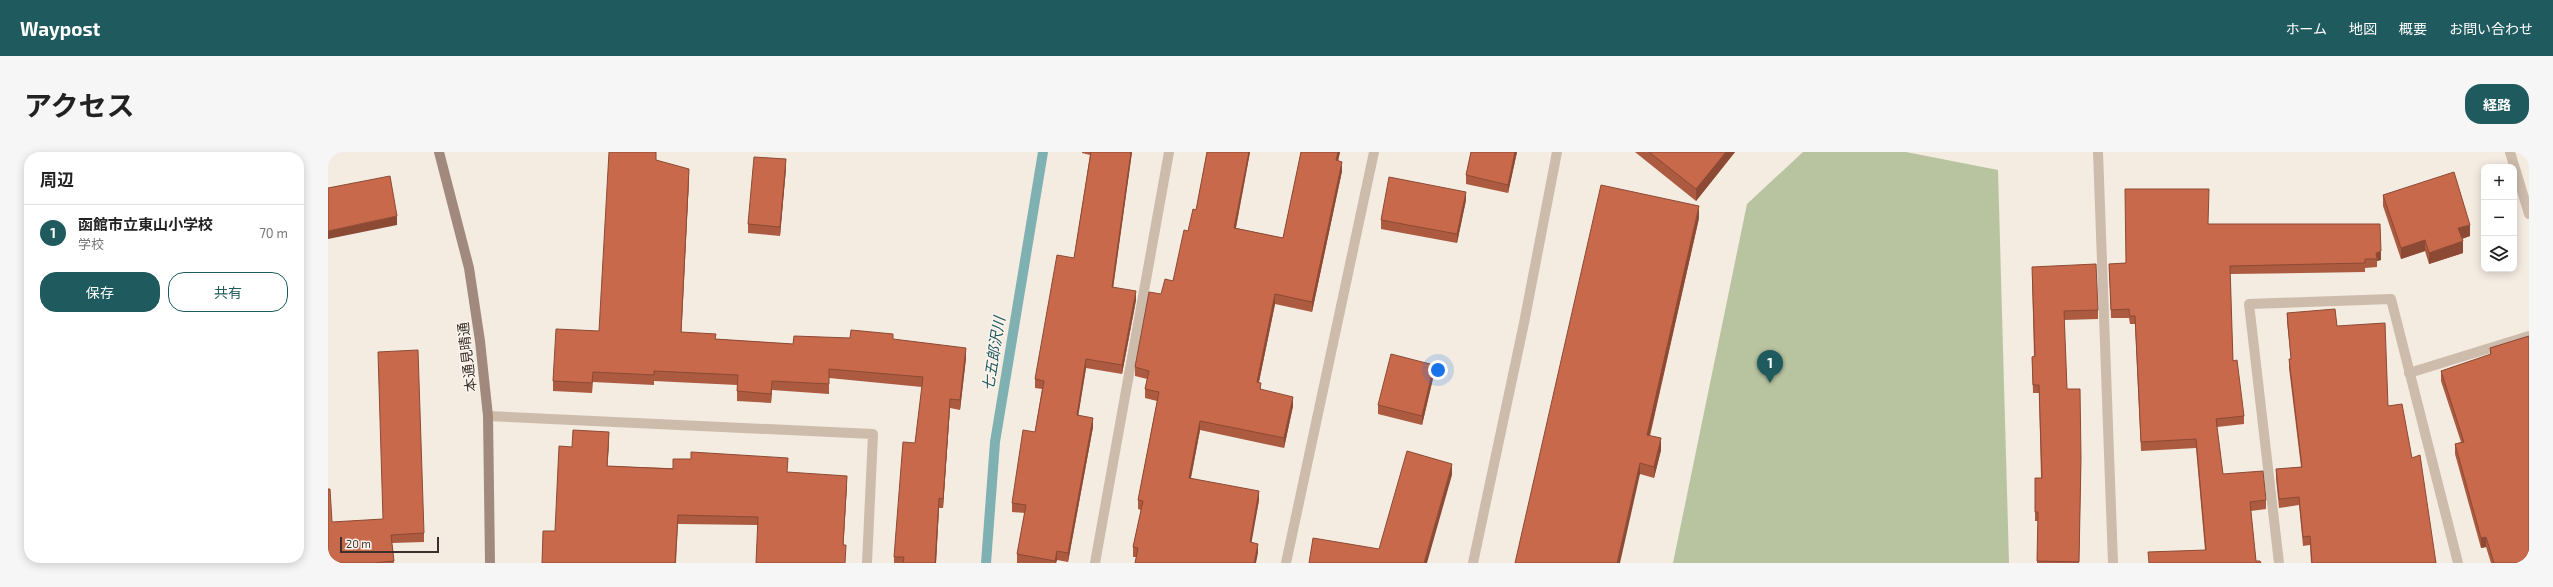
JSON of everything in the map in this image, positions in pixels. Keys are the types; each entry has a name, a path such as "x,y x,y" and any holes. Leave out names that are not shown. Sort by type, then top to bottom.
{"street":[{"name":"本通見晴通","path":"439,152 470,268 488,416 490,563"},
{"path":"1095,563 1169,152"},
{"path":"1286,563 1374,152"},
{"path":"1473,563 1524,323 1557,152"},
{"path":"2098,152 2113,563"},
{"path":"2510,152 2529,214"},
{"path":"2279,563 2249,304 2391,299 2458,563"},
{"path":"2409,373 2529,336"},
{"path":"488,416 873,434 867,563"}],"green space":[{"path":"1803,152 1906,152 1998,170 2009,563 1673,563 1747,204"}],"building":[{"path":"609,152 656,152 656,160 689,169 681,332 716,334 715,339 793,344 794,336 850,338 851,330 893,334 893,339 966,348 960,400 950,399 943,499 939,498 935,563 903,563 904,557 894,557 903,442 915,443 923,377 829,369 829,384 772,381 771,394 737,391 738,375 654,371 654,375 593,372 592,383 553,381 556,329 599,331"},
{"path":"1091,152 1131,152 1112,287 1136,291 1122,365 1086,359 1077,415 1093,418 1068,553 1057,551 1055,561 1017,554 1026,505 1012,503 1023,430 1035,432 1044,381 1035,379 1057,255 1074,258"},
{"path":"1207,152 1249,152 1234,228 1283,238 1301,152 1338,152 1336,160 1342,162 1312,302 1275,294 1257,382 1261,383 1260,389 1293,397 1284,438 1200,421 1189,478 1259,491 1250,542 1258,544 1254,563 1135,563 1138,548 1133,547 1143,501 1138,500 1159,392 1145,389 1149,371 1135,367 1149,292 1161,294 1165,279 1173,281 1184,230 1188,231 1193,209 1196,210"},
{"path":"1471,152 1515,152 1508,185 1466,175"},
{"path":"1649,152 1726,152 1696,189"},
{"path":"754,157 786,159 780,227 748,224"},
{"path":"2454,172 2470,225 2458,228 2463,241 2429,253 2425,240 2401,248 2383,195"},
{"path":"390,176 397,216 328,231 328,188"},
{"path":"1389,177 1466,192 1457,234 1381,220"},
{"path":"1601,185 1699,206 1647,435 1661,438 1654,467 1640,463 1617,563 1515,563"},
{"path":"2125,189 2209,189 2208,224 2380,224 2381,251 2376,253 2377,259 2365,259 2365,263 2230,266 2233,361 2237,360 2244,416 2216,419 2223,474 2263,471 2266,500 2250,502 2256,561 2260,561 2261,563 2149,563 2148,552 2206,550 2196,439 2141,442 2135,316 2130,316 2129,309 2111,310 2109,264 2126,263"},
{"path":"2096,264 2098,310 2064,311 2067,389 2080,389 2081,458 2079,562 2037,561 2038,512 2035,512 2035,478 2042,478 2039,385 2033,385 2032,357 2035,356 2032,267"},
{"path":"2335,309 2337,326 2385,323 2388,406 2402,404 2412,458 2420,455 2436,563 2312,563 2310,536 2303,537 2299,497 2279,499 2276,469 2302,467 2289,359 2291,359 2287,313"},
{"path":"2529,336 2529,563 2494,563 2486,537 2481,538 2455,444 2464,442 2441,371 2491,354 2490,348"},
{"path":"418,350 424,533 391,535 394,561 374,563 328,563 328,489 330,489 332,522 383,519 378,352"},
{"path":"1391,354 1434,365 1422,416 1378,405"},
{"path":"573,430 609,432 607,466 673,469 673,459 691,459 691,452 788,458 787,472 847,476 843,545 846,545 845,563 756,563 758,517 678,515 675,563 542,563 543,531 555,531 559,446 572,447"},
{"path":"1407,451 1452,464 1424,563 1309,563 1313,538 1379,549"}],"waterway":[{"name":"七五郎沢川","path":"986,563 995,442 1043,152"}],"place":[{"name":"函館市立東山小学校","path":"1770,383"}]}
